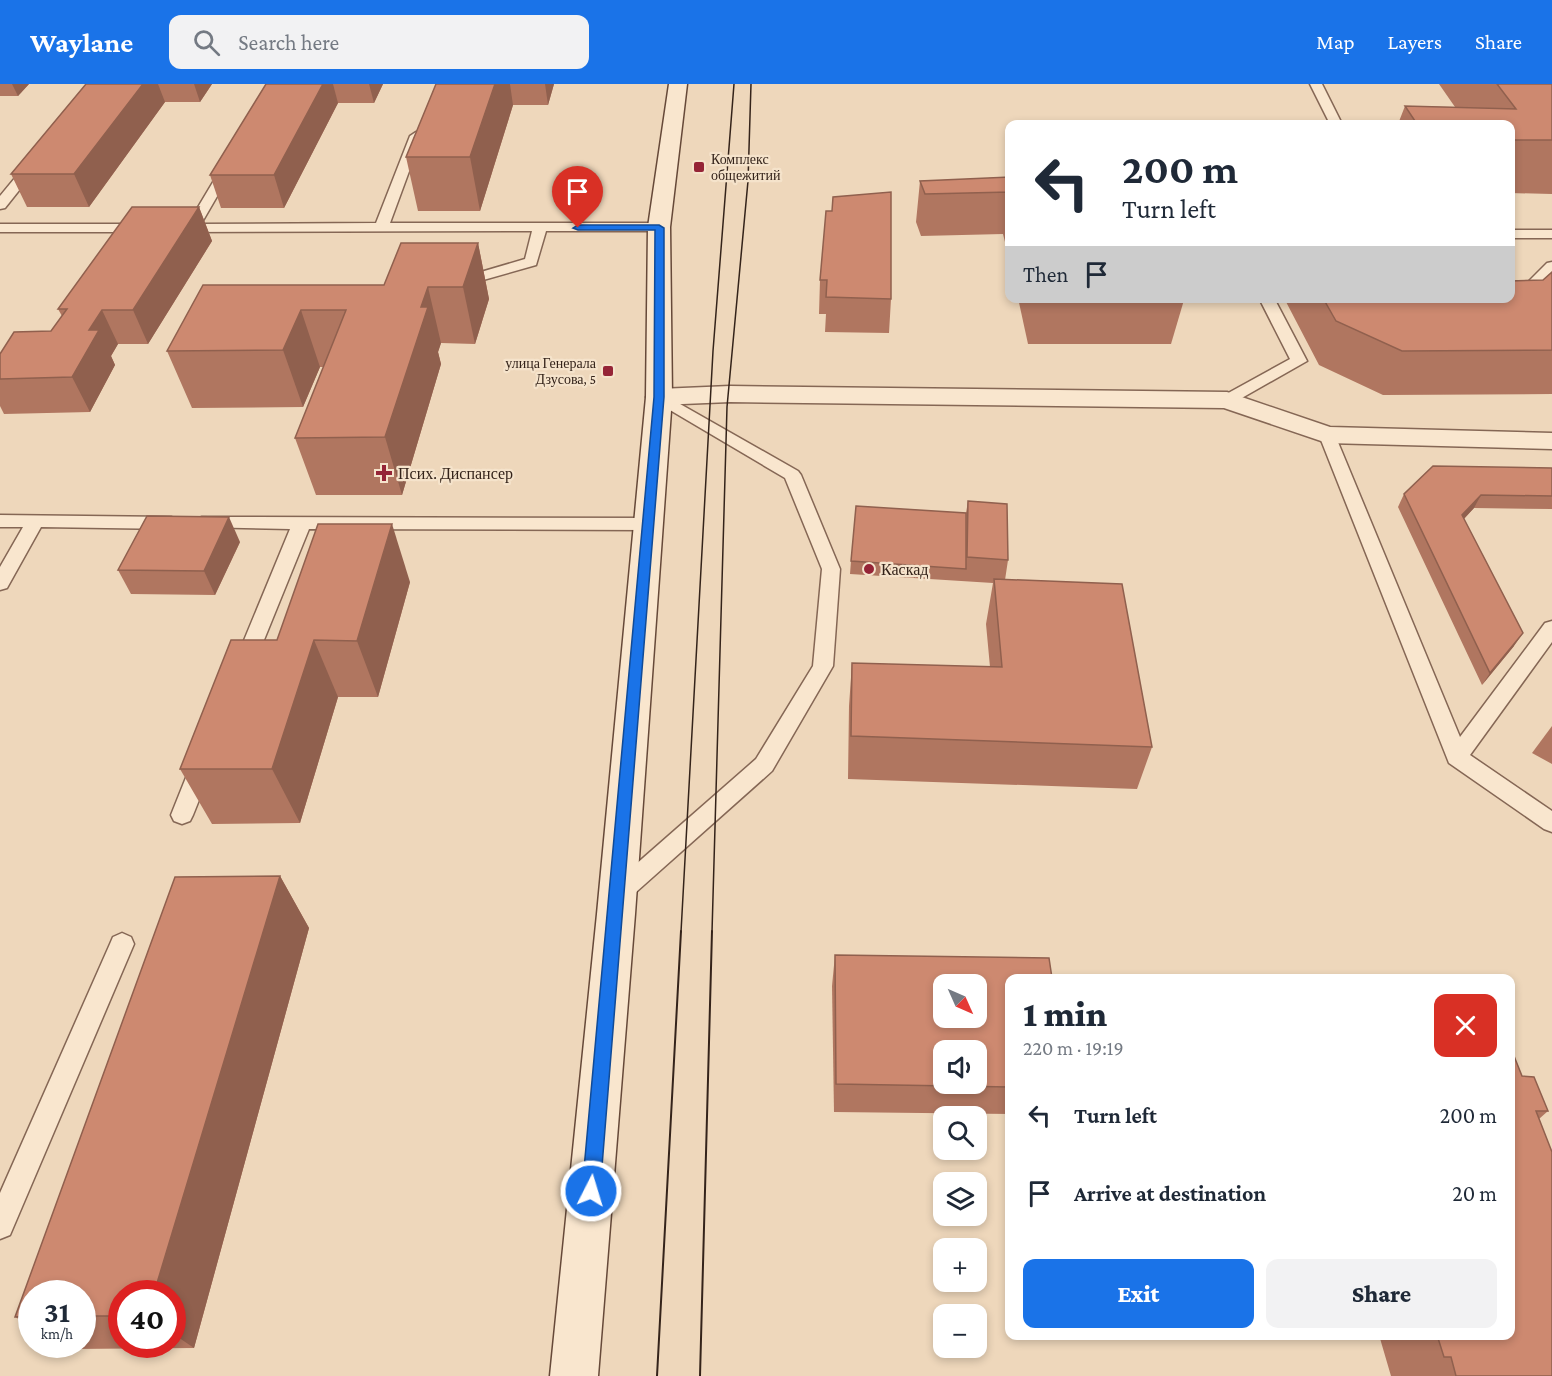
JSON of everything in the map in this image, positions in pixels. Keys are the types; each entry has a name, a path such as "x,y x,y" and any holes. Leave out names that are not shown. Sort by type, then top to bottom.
{"street":[{"path":"574,1376 618,894 659,397 659,228 678,84"},
{"path":"659,397 730,394 1227,400 1327,435 1552,441"}],"lane":[{"path":"1316,84 1334,120"},
{"path":"381,228 420,128"},
{"path":"192,228 238,150"},
{"path":"0,205 44,153"},
{"path":"0,228 659,228"},
{"path":"462,282 531,262 540,228"},
{"path":"1515,234 1552,234"},
{"path":"1506,312 1552,266"},
{"path":"1227,400 1299,361 1269,303"},
{"path":"618,894 764,765 823,666 831,569 792,475 659,397"},
{"path":"1327,435 1457,757 1552,823"},
{"path":"0,521 649,524"},
{"path":"0,583 36,521"},
{"path":"235,685 302,523"},
{"path":"1457,757 1552,628"},
{"path":"182,815 208,750"},
{"path":"0,1225 122,944"}],"building":[{"path":"86,84 143,84 74,174 11,174"},
{"path":"266,84 323,84 274,175 210,175"},
{"path":"436,84 495,84 470,157 406,157"},
{"path":"1497,84 1552,84 1552,140 1515,140 1515,120 1414,120 1405,106 1516,109"},
{"path":"1005,177 1005,192 925,194 920,181"},
{"path":"891,192 891,299 826,297 827,280 820,280 826,211 832,211 833,197"},
{"path":"132,207 199,207 133,310 102,310 89,330 99,330 72,377 0,379 0,354 14,332 51,331 67,309 58,309"},
{"path":"401,243 478,243 463,287 428,287 421,307 428,307 385,437 295,438 346,310 301,310 283,350 167,351 203,285 384,285"},
{"path":"1552,272 1552,350 1402,351 1336,321 1326,303 1515,303 1515,281 1543,280"},
{"path":"1433,466 1552,468 1552,496 1481,495 1462,515 1523,633 1490,673 1404,494"},
{"path":"968,501 1007,504 1008,560 967,557"},
{"path":"856,506 966,513 966,569 851,561"},
{"path":"147,516 229,517 204,571 118,570"},
{"path":"318,524 392,524 357,641 314,640 272,769 180,769 231,640 277,640"},
{"path":"994,579 1122,584 1152,747 851,736 852,663 1002,667"},
{"path":"280,876 158,1280 108,1280 108,1316 96,1316 96,1280 28,1280 175,877"},
{"path":"835,955 1049,958 1051,974 1005,974 1005,1087 987,1087 987,1040 933,1040 933,1086 836,1084"},
{"path":"1515,1058 1522,1076 1534,1077 1548,1111 1536,1111 1552,1152 1552,1376 1456,1376 1451,1357 1444,1357 1439,1340 1515,1340"}],"tram line":[{"path":"681,932 713,351 734,84"},
{"path":"712,932 727,407 748,181 751,84"},
{"path":"657,1376 681,931"},
{"path":"700,1376 712,931"}],"place":[{"name":"Комплекс общежитий","path":"699,167"},
{"name":"улица Генерала Дзусова, 5","path":"608,371"},
{"name":"Псих. Диспансер","path":"384,473"},
{"name":"Каскад","path":"869,569"}],"route":[{"path":"578,228 659,228 659,397 591,1191"}]}
